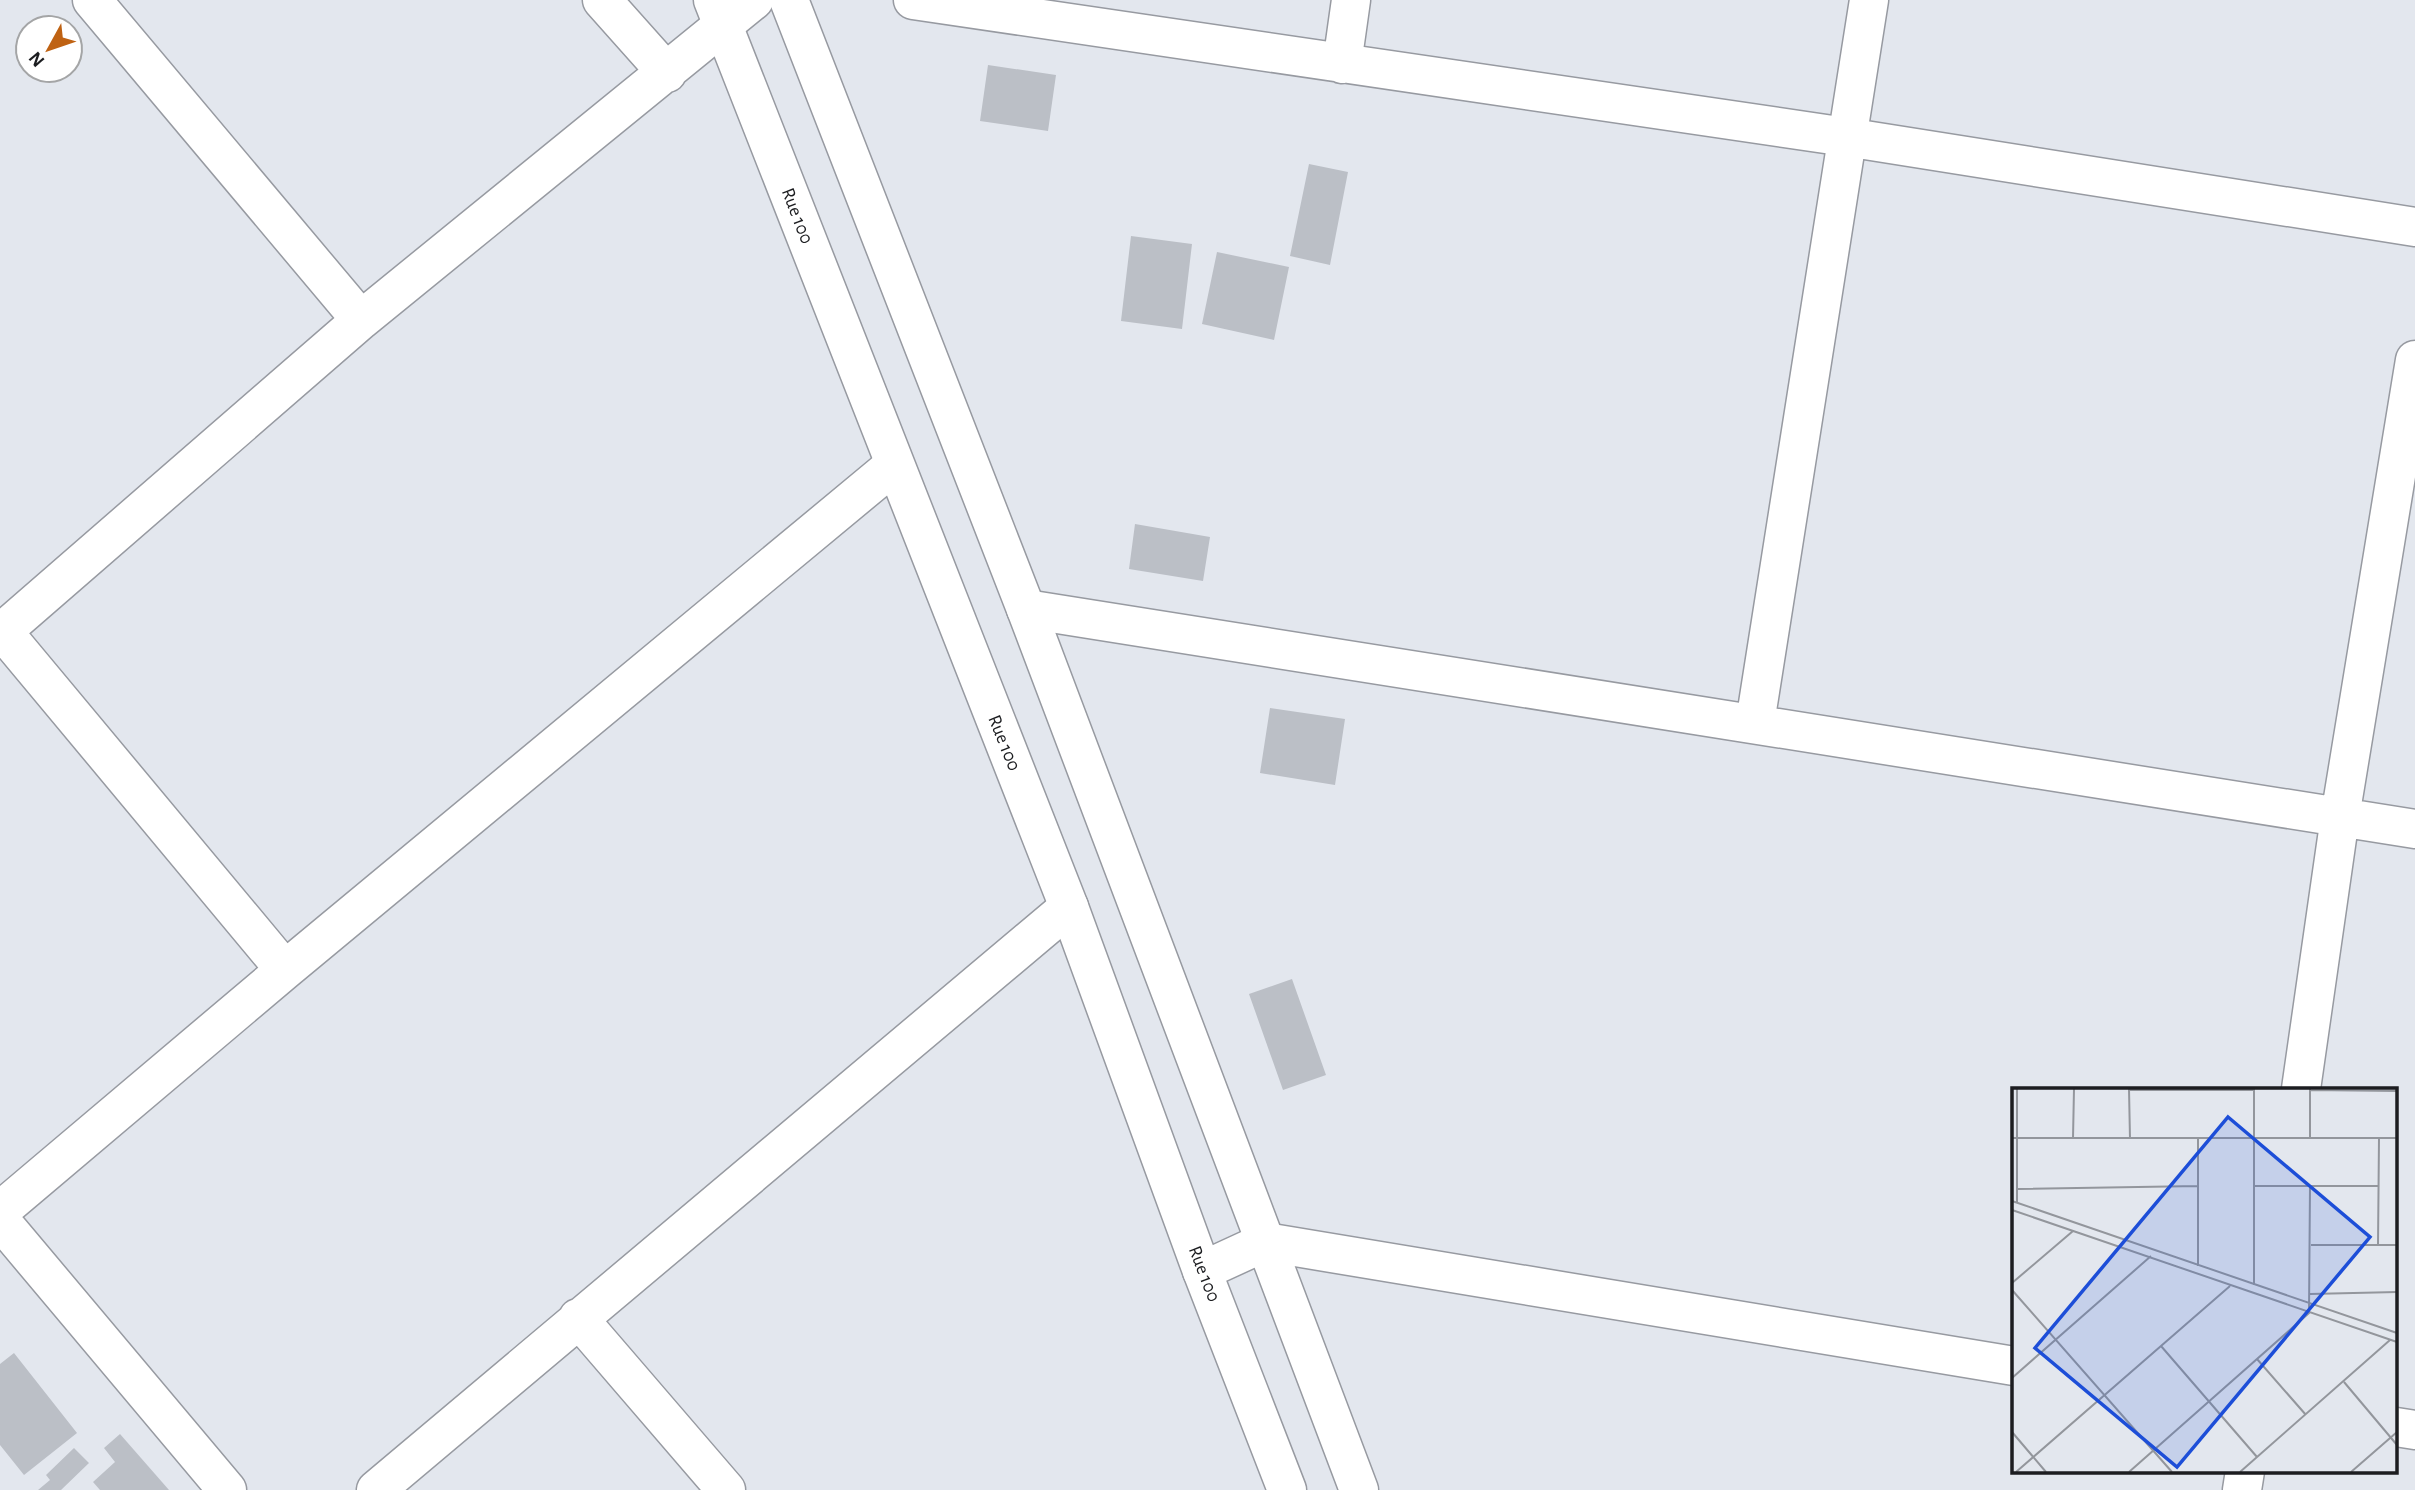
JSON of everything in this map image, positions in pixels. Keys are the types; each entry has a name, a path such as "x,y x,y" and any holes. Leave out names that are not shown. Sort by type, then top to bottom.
{"street":[{"path":"92,0 361,320"},
{"path":"602,0 667,73"},
{"path":"285,970 2,629 361,320 667,73 718,11 754,0"},
{"path":"789,0 1026,609 1359,1490"},
{"path":"913,0 1846,137 2415,227"},
{"path":"1342,64 1351,0"},
{"path":"1755,723 1846,137 1870,0"},
{"name":"Rue 100","path":"718,11 1069,907 1202,1271 1287,1490"},
{"path":"2301,1088 2340,817 2415,360"},
{"path":"0,1212 285,970 894,465"},
{"path":"1026,609 2415,829"},
{"path":"376,1490 1069,907"},
{"path":"0,1220 227,1490"},
{"path":"1202,1271 1265,1242 2012,1366"},
{"path":"578,1318 726,1490"},
{"path":"2242,1490 2245,1472"}],"building":[{"path":"988,65 1056,75 1048,131 980,121"},
{"path":"1309,164 1348,172 1330,265 1290,256"},
{"path":"1131,236 1192,244 1182,329 1121,321"},
{"path":"1217,252 1289,267 1274,340 1202,324"},
{"path":"1135,524 1210,537 1203,581 1129,569"},
{"path":"1270,708 1345,719 1335,785 1260,773"},
{"path":"1292,979 1326,1075 1283,1090 1249,994"},
{"path":"14,1353 77,1433 24,1475 0,1445 0,1364"},
{"path":"120,1434 169,1490 100,1490 93,1482 115,1462 104,1448"},
{"path":"74,1448 89,1463 61,1490 38,1490 50,1480 46,1475"}]}
